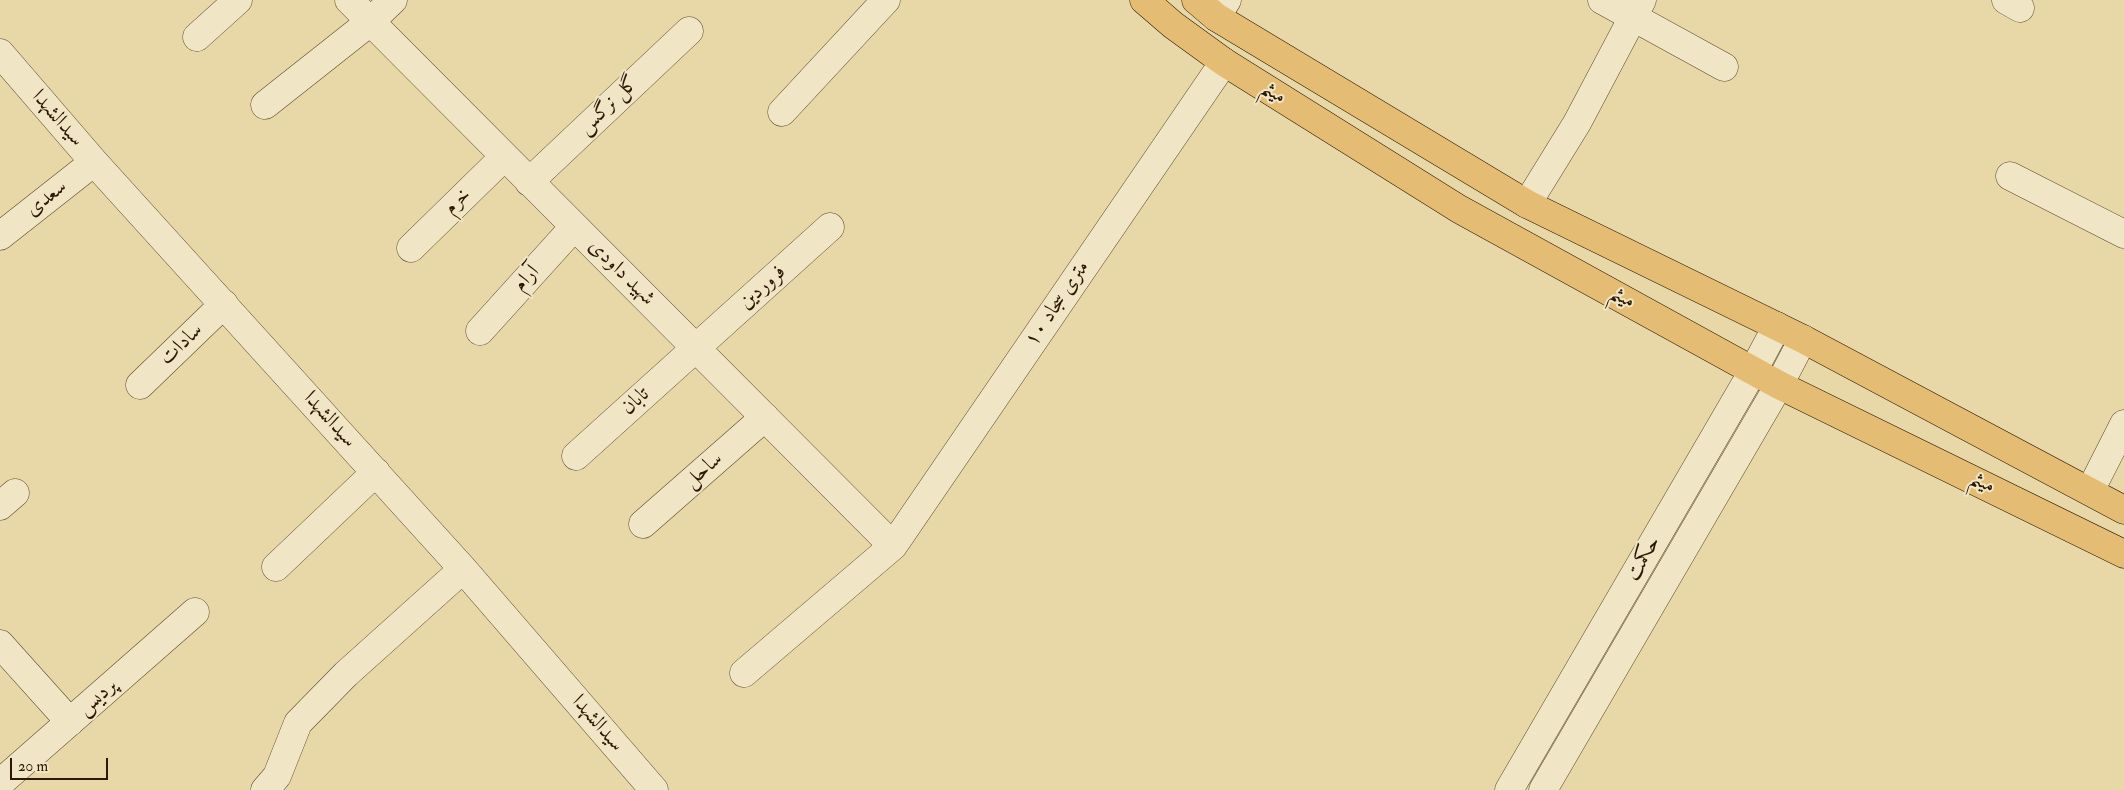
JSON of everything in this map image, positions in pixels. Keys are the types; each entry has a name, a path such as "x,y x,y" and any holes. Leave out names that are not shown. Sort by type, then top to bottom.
{"main road":[{"name":"میثم","path":"1144,0 1173,25 1224,62 1459,209 1779,385 2124,554"},
{"name":"میثم","path":"1213,6 1527,204 1803,339 2124,510"}],"street":[{"path":"197,37 238,0"},
{"name":"شهید داودی","path":"349,0 893,546"},
{"path":"265,105 370,22 393,0"},
{"path":"782,112 886,0"},
{"path":"1602,0 1638,8 1724,67"},
{"path":"1527,204 1577,123 1638,8"},
{"name":"گل نرگس","path":"530,182 689,31"},
{"name":"سیدالشهدا","path":"0,53 94,162 463,570 654,790"},
{"name":"۱۰ متری سجاد","path":"744,673 893,546 1224,62"},
{"name":"خرم","path":"411,248 504,157"},
{"name":"سعدی","path":"0,236 94,162"},
{"path":"2010,176 2124,234"},
{"name":"آرام","path":"480,330 574,227"},
{"name":"فروردین","path":"695,348 830,227"},
{"name":"سادات","path":"140,385 224,304"},
{"name":"حکمت","path":"1509,790 1754,371 1777,326"},
{"name":"حکمت","path":"1543,790 1779,385 1803,339"},
{"name":"تابان","path":"576,456 695,348"},
{"name":"ساحل","path":"643,524 765,417"},
{"path":"2090,491 2124,424"},
{"path":"276,567 376,472"},
{"path":"265,790 277,776 298,723 346,674 463,570"},
{"name":"پردیس","path":"0,784 195,612"},
{"path":"0,644 70,722"}]}
